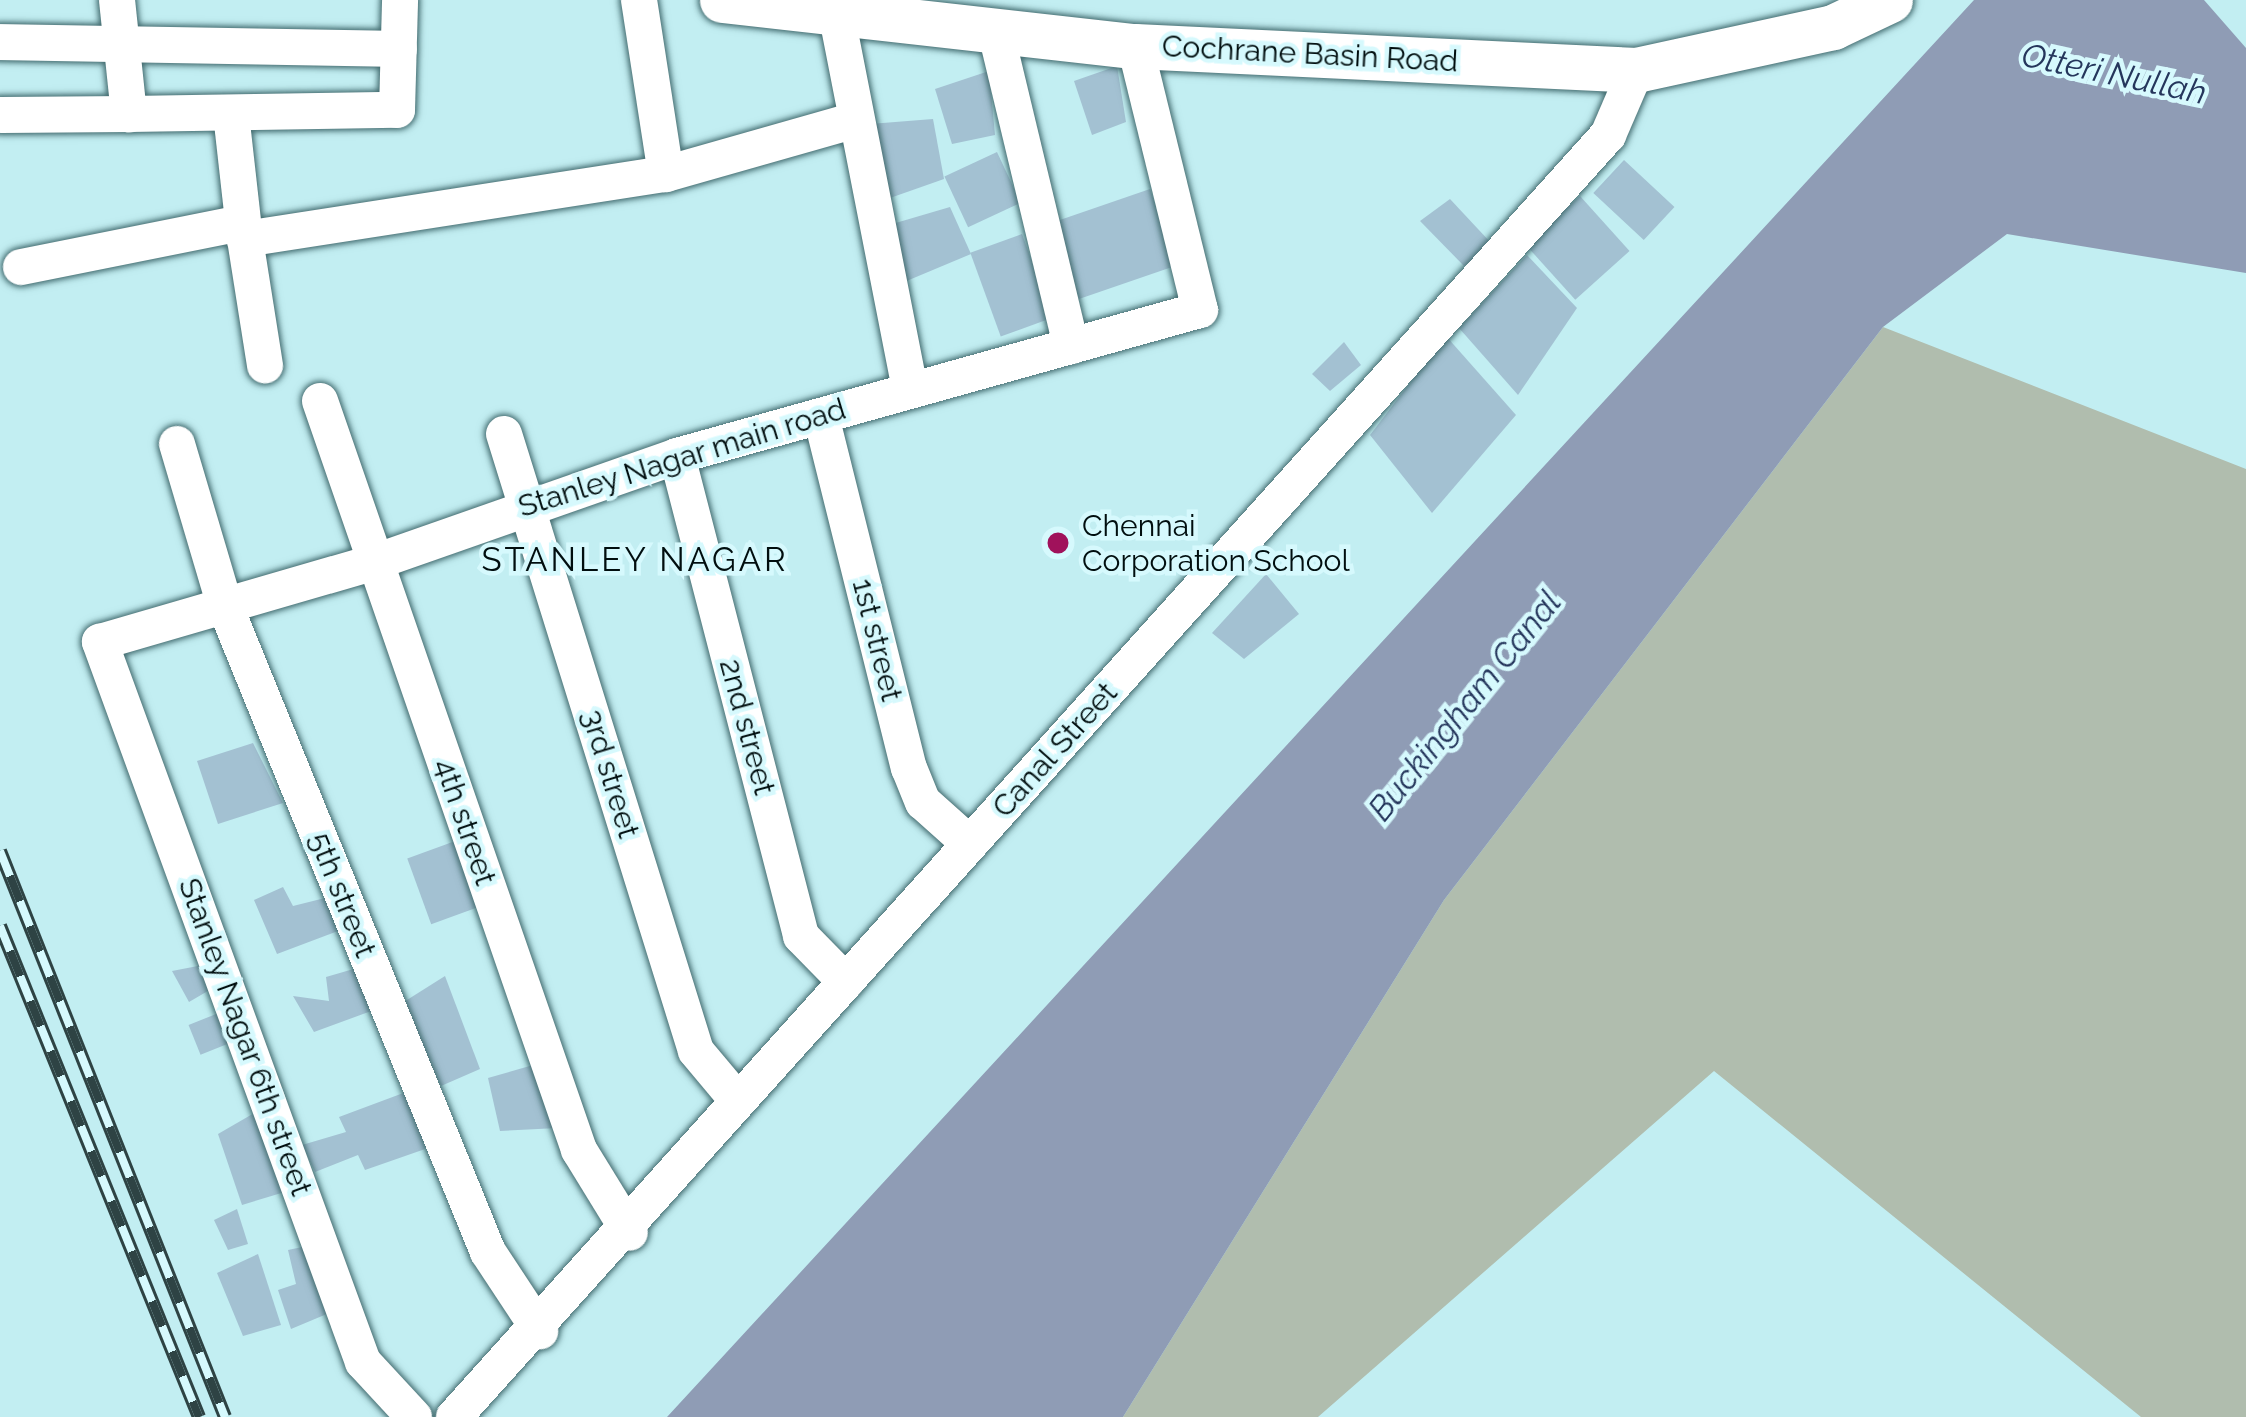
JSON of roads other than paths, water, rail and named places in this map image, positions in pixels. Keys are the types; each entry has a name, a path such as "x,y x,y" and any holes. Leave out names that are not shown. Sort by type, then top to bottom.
{"main road":[{"name":"Cochrane Basin Road","path":"722,0 837,17 1135,46 1636,70 1833,27 1890,0"}],"street":[{"path":"117,0 129,114"},
{"path":"1,115 397,110 400,0"},
{"path":"639,0 666,174"},
{"path":"837,17 910,389"},
{"path":"996,33 1071,346"},
{"path":"0,42 398,49"},
{"name":"Stanley Nagar main road","path":"100,642 375,562 525,503 677,456 1200,310 1135,46"},
{"name":"Canal Street","path":"454,1417 630,1233 738,1102 1608,135 1636,70"},
{"path":"231,113 243,231 265,364"},
{"path":"21,267 243,231 666,174 855,120"},
{"name":"4th street","path":"320,401 579,1150 630,1233"},
{"name":"1st street","path":"821,416 909,768 923,802 970,844"},
{"name":"3rd street","path":"504,434 696,1051 738,1102"},
{"name":"5th street","path":"177,444 225,606 488,1252 540,1331"},
{"name":"2nd street","path":"677,456 801,936 846,982"},
{"name":"Stanley Nagar 6th street","path":"100,642 363,1362 414,1417"}],"water":[{"path":"1974,0 2204,0 2246,48 2246,273 2007,234 1883,327 1444,900 1123,1417 667,1417"}],"railway":[{"path":"0,851 225,1417"},
{"path":"0,926 199,1417"}],"place":[{"name":"Chennai Corporation School","path":"1058,543"}],"district":[{"name":"STANLEY NAGAR","path":"635,560"}],"water label":[{"name":"Otteri Nullah","path":"2114,74"},
{"name":"Buckingham Canal","path":"1465,706"}]}
